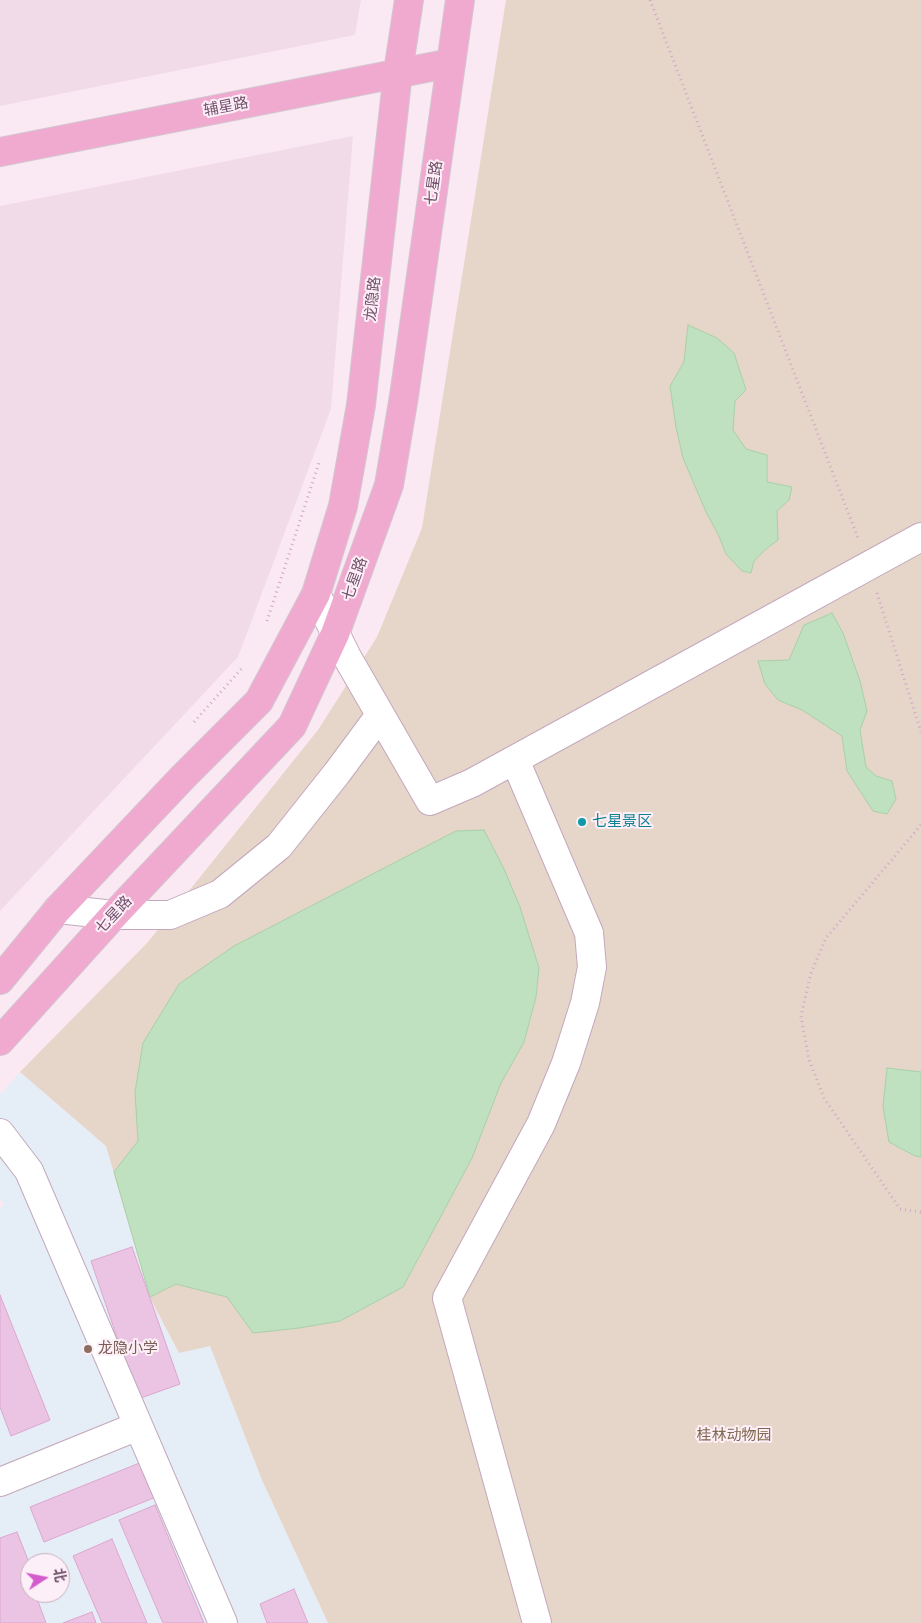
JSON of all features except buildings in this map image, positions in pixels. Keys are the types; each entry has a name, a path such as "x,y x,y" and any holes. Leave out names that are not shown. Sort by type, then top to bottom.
{"main road":[{"name":"龙隐路","path":"316,594 342,506 361,405 398,72 409,0"},
{"name":"七星路","path":"0,1041 114,915 292,726 335,634 389,485 404,396 460,0"},
{"name":"辅星路","path":"0,152 398,72 452,63"},
{"path":"0,980 58,909 183,777 259,701 316,594"}],"street":[{"path":"316,594 335,634 430,801 472,783 515,760 921,536"},
{"path":"58,909 114,915 170,914 220,894 278,846 337,773 380,715"},
{"path":"515,760 589,932 592,967 585,1003 566,1063 541,1124 447,1298 537,1623"},
{"path":"0,1133 29,1172 222,1623"},
{"path":"0,1482 138,1426"}],"path":[{"path":"650,0 868,564 921,732"},
{"path":"266,624 321,459"},
{"path":"191,725 244,666"},
{"path":"921,825 826,938 811,973 801,1016 809,1060 824,1098 900,1209 921,1212"}],"shaded area":[{"path":"0,0 361,0 355,35 0,106"},
{"path":"353,136 331,409 238,657 0,911 0,206"},
{"path":"688,325 717,338 734,353 746,390 735,401 733,430 746,449 767,455 767,482 792,487 789,500 777,511 778,540 754,561 751,573 742,571 726,554 683,458 670,386 684,362"},
{"path":"832,613 843,633 860,681 867,711 860,730 866,767 876,776 892,781 896,799 887,814 873,811 847,771 842,736 802,710 778,700 765,684 758,661 789,660 804,625"},
{"path":"484,830 504,869 520,907 539,968 536,997 524,1042 501,1083 472,1158 403,1287 340,1321 253,1333 227,1297 176,1284 150,1297 114,1172 138,1141 135,1092 143,1043 179,984 234,946 456,831"},
{"path":"887,1068 921,1072 921,1157 915,1156 889,1142 883,1107"},
{"name":"龙隐小学","path":"20,1072 106,1146 150,1298 178,1353 210,1345 262,1480 328,1623 0,1623 0,1208 4,1204 0,1199 0,1095"}],"green space":[{"name":"七星景区","path":"506,0 921,0 921,1623 328,1623 262,1480 210,1346 179,1353 150,1298 106,1146 20,1072 148,942 318,730 377,637 422,528"}],"place":[{"name":"七星景区","path":"582,822"},
{"name":"龙隐小学","path":"88,1349"}],"park label":[{"name":"桂林动物园","path":"734,1436"}]}
